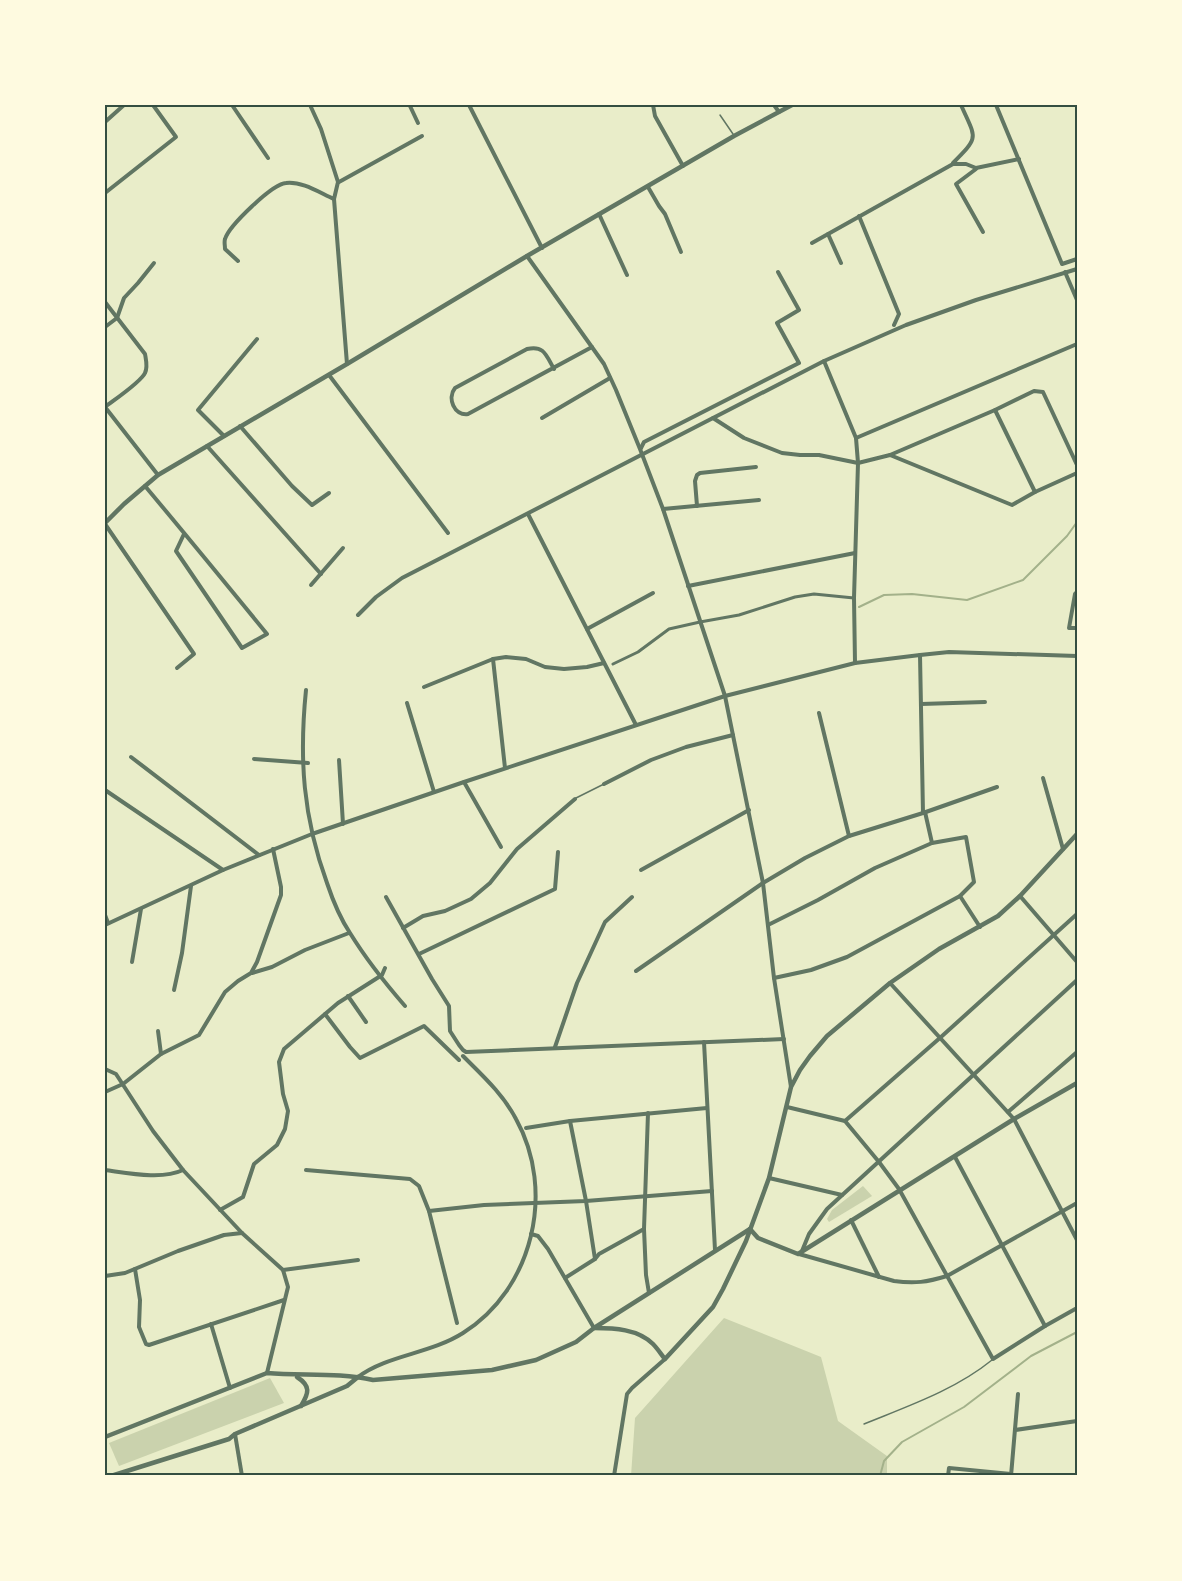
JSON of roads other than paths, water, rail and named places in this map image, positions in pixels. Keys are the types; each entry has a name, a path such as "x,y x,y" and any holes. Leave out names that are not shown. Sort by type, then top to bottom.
{"street":[{"path":"105,122 124,105"},
{"path":"105,193 176,136 153,105"},
{"path":"232,105 268,158"},
{"path":"310,105 321,129 338,182 334,199 347,364"},
{"path":"411,105 418,123"},
{"path":"470,105 542,248"},
{"path":"653,105 655,116 683,166"},
{"path":"774,105 779,112"},
{"path":"177,668 194,654 105,524 123,504 158,475 240,426 599,214 792,105"},
{"path":"812,243 953,164 973,141 973,132 961,105"},
{"path":"996,105 1062,264 1077,259"},
{"path":"338,182 422,136"},
{"path":"983,232 956,184 976,168 1019,159"},
{"path":"953,164 966,164 976,168"},
{"path":"238,261 225,249 225,239 250,207 275,186 285,182 299,183 334,199"},
{"path":"648,187 665,214 681,252"},
{"path":"599,214 627,274"},
{"path":"859,216 900,314 894,325"},
{"path":"828,234 842,263"},
{"path":"527,256 604,364 663,509 725,696 763,883 774,978 791,1087"},
{"path":"105,327 117,318 124,297 154,263"},
{"path":"358,615 376,597 402,578 824,361 906,325 976,300 1077,269"},
{"path":"640,448 644,442 799,363 777,323 800,310 778,272"},
{"path":"1065,272 1077,300"},
{"path":"105,302 144,354 147,364 141,379 105,407 158,475"},
{"path":"224,436 198,410 257,339"},
{"path":"856,438 1077,344"},
{"path":"554,369 543,350 535,347 526,349 455,388 451,393 451,400 459,412 463,415 468,414 554,369 592,347"},
{"path":"824,361 856,438 858,463 854,598 855,663"},
{"path":"328,375 448,533"},
{"path":"542,418 610,378"},
{"path":"712,418 744,438 782,453 819,454 858,463 890,455 1034,391 1042,392 1077,465"},
{"path":"995,410 1035,492"},
{"path":"240,426 292,486 312,505 329,493"},
{"path":"207,446 321,574"},
{"path":"890,455 1012,505 1077,473"},
{"path":"697,506 695,481 700,473 756,467"},
{"path":"145,486 267,634 242,648 176,551 184,534"},
{"path":"663,509 759,500"},
{"path":"528,514 636,725"},
{"path":"311,585 343,548"},
{"path":"688,586 855,553"},
{"path":"1077,592 1069,628 1077,628"},
{"path":"587,629 653,593"},
{"path":"613,664 638,652 669,629 739,615 804,595 854,598"},
{"path":"105,915 107,924 223,870 314,833 725,696 855,663 920,655 949,652 1077,656"},
{"path":"920,655 924,812 932,843"},
{"path":"424,687 493,659 506,657 526,659 545,667 564,669 605,663"},
{"path":"493,659 505,768"},
{"path":"306,690 302,728 302,762 307,813 314,833 317,857 337,910 349,933 405,1006"},
{"path":"921,704 985,702"},
{"path":"407,703 434,792"},
{"path":"819,713 849,836"},
{"path":"604,784 651,760 686,747 733,735"},
{"path":"131,757 259,855"},
{"path":"254,759 308,763"},
{"path":"339,760 343,824"},
{"path":"1043,778 1063,849"},
{"path":"464,782 501,847"},
{"path":"636,971 763,883 805,858 849,836 997,787"},
{"path":"105,790 223,870"},
{"path":"403,928 423,916 445,911 471,899 490,884 516,849 576,799"},
{"path":"641,870 748,810"},
{"path":"614,1476 627,1394 665,1359 717,1300 746,1241 769,1178 791,1087 800,1070 827,1036 890,983 939,949 998,916 1020,896 1077,834"},
{"path":"768,925 875,868 932,843 966,837 974,882 960,896 847,957 811,970 774,978"},
{"path":"251,973 281,895 273,849"},
{"path":"419,954 555,890 558,852"},
{"path":"174,990 182,953 191,885"},
{"path":"960,896 980,927"},
{"path":"1020,896 1077,962"},
{"path":"111,1476 229,1439 346,1386 369,1368 443,1344 479,1322 492,1309 508,1289 522,1261 536,1216 533,1164 529,1151 517,1121 499,1093 464,1054 452,1034 449,1006 386,897"},
{"path":"555,1047 577,983 605,922 632,897"},
{"path":"132,962 141,908"},
{"path":"845,1121 1077,914"},
{"path":"105,1092 123,1084 161,1054 200,1035 225,992 238,981 304,950 349,933"},
{"path":"220,1210 243,1197 254,1164 277,1145 285,1129 288,1111 279,1062 284,1050 338,1003 382,975 385,968"},
{"path":"800,1253 809,1234 827,1209 1077,980"},
{"path":"890,983 1014,1119 1077,1240"},
{"path":"348,996 366,1022"},
{"path":"325,1014 360,1058 424,1026 459,1060"},
{"path":"158,1031 161,1054"},
{"path":"464,1054 555,1047 784,1039"},
{"path":"704,1042 715,1250"},
{"path":"1008,1112 1077,1052"},
{"path":"105,1069 116,1074 153,1131 183,1170 242,1233 283,1270 288,1287 267,1373"},
{"path":"800,1253 899,1189 1077,1083"},
{"path":"526,1128 570,1121 707,1107"},
{"path":"787,1107 845,1121 879,1162 899,1189 993,1359 1077,1308"},
{"path":"648,1113 644,1229 646,1275 650,1293"},
{"path":"570,1121 595,1259"},
{"path":"955,1156 1045,1326"},
{"path":"105,1170 174,1174 183,1170"},
{"path":"306,1170 410,1179 419,1186 429,1211 457,1323"},
{"path":"769,1178 843,1195"},
{"path":"429,1211 484,1204 586,1201 712,1191"},
{"path":"750,1229 758,1238 879,1278 911,1283 928,1282 947,1276 1077,1203"},
{"path":"851,1220 879,1278"},
{"path":"564,1278 595,1259 599,1254 644,1229"},
{"path":"105,1437 267,1373 358,1377 373,1380 492,1370 536,1360 576,1342 594,1328 750,1229"},
{"path":"105,1276 125,1273 225,1235 242,1233"},
{"path":"531,1234 538,1236 548,1249 594,1328"},
{"path":"746,1241 758,1238"},
{"path":"283,1270 358,1260"},
{"path":"135,1269 140,1300 140,1327 146,1344 149,1345 285,1299"},
{"path":"211,1324 230,1388"},
{"path":"594,1328 610,1328 639,1335 651,1342 665,1359"},
{"path":"293,1375 303,1380 307,1387 307,1395 301,1406"},
{"path":"948,1476 949,1468 1011,1475 1018,1394"},
{"path":"1015,1430 1077,1421"},
{"path":"236,1434 242,1476"}],"lane":[{"path":"720,115 735,136"},
{"path":"576,799 604,784"},
{"path":"864,1424 913,1404 975,1374 993,1359"}],"waterway":[{"path":"859,607 884,595 912,594 967,600 1023,580 1067,536 1077,522"},
{"path":"880,1476 884,1461 902,1442 964,1407 1031,1356 1077,1332"}]}
